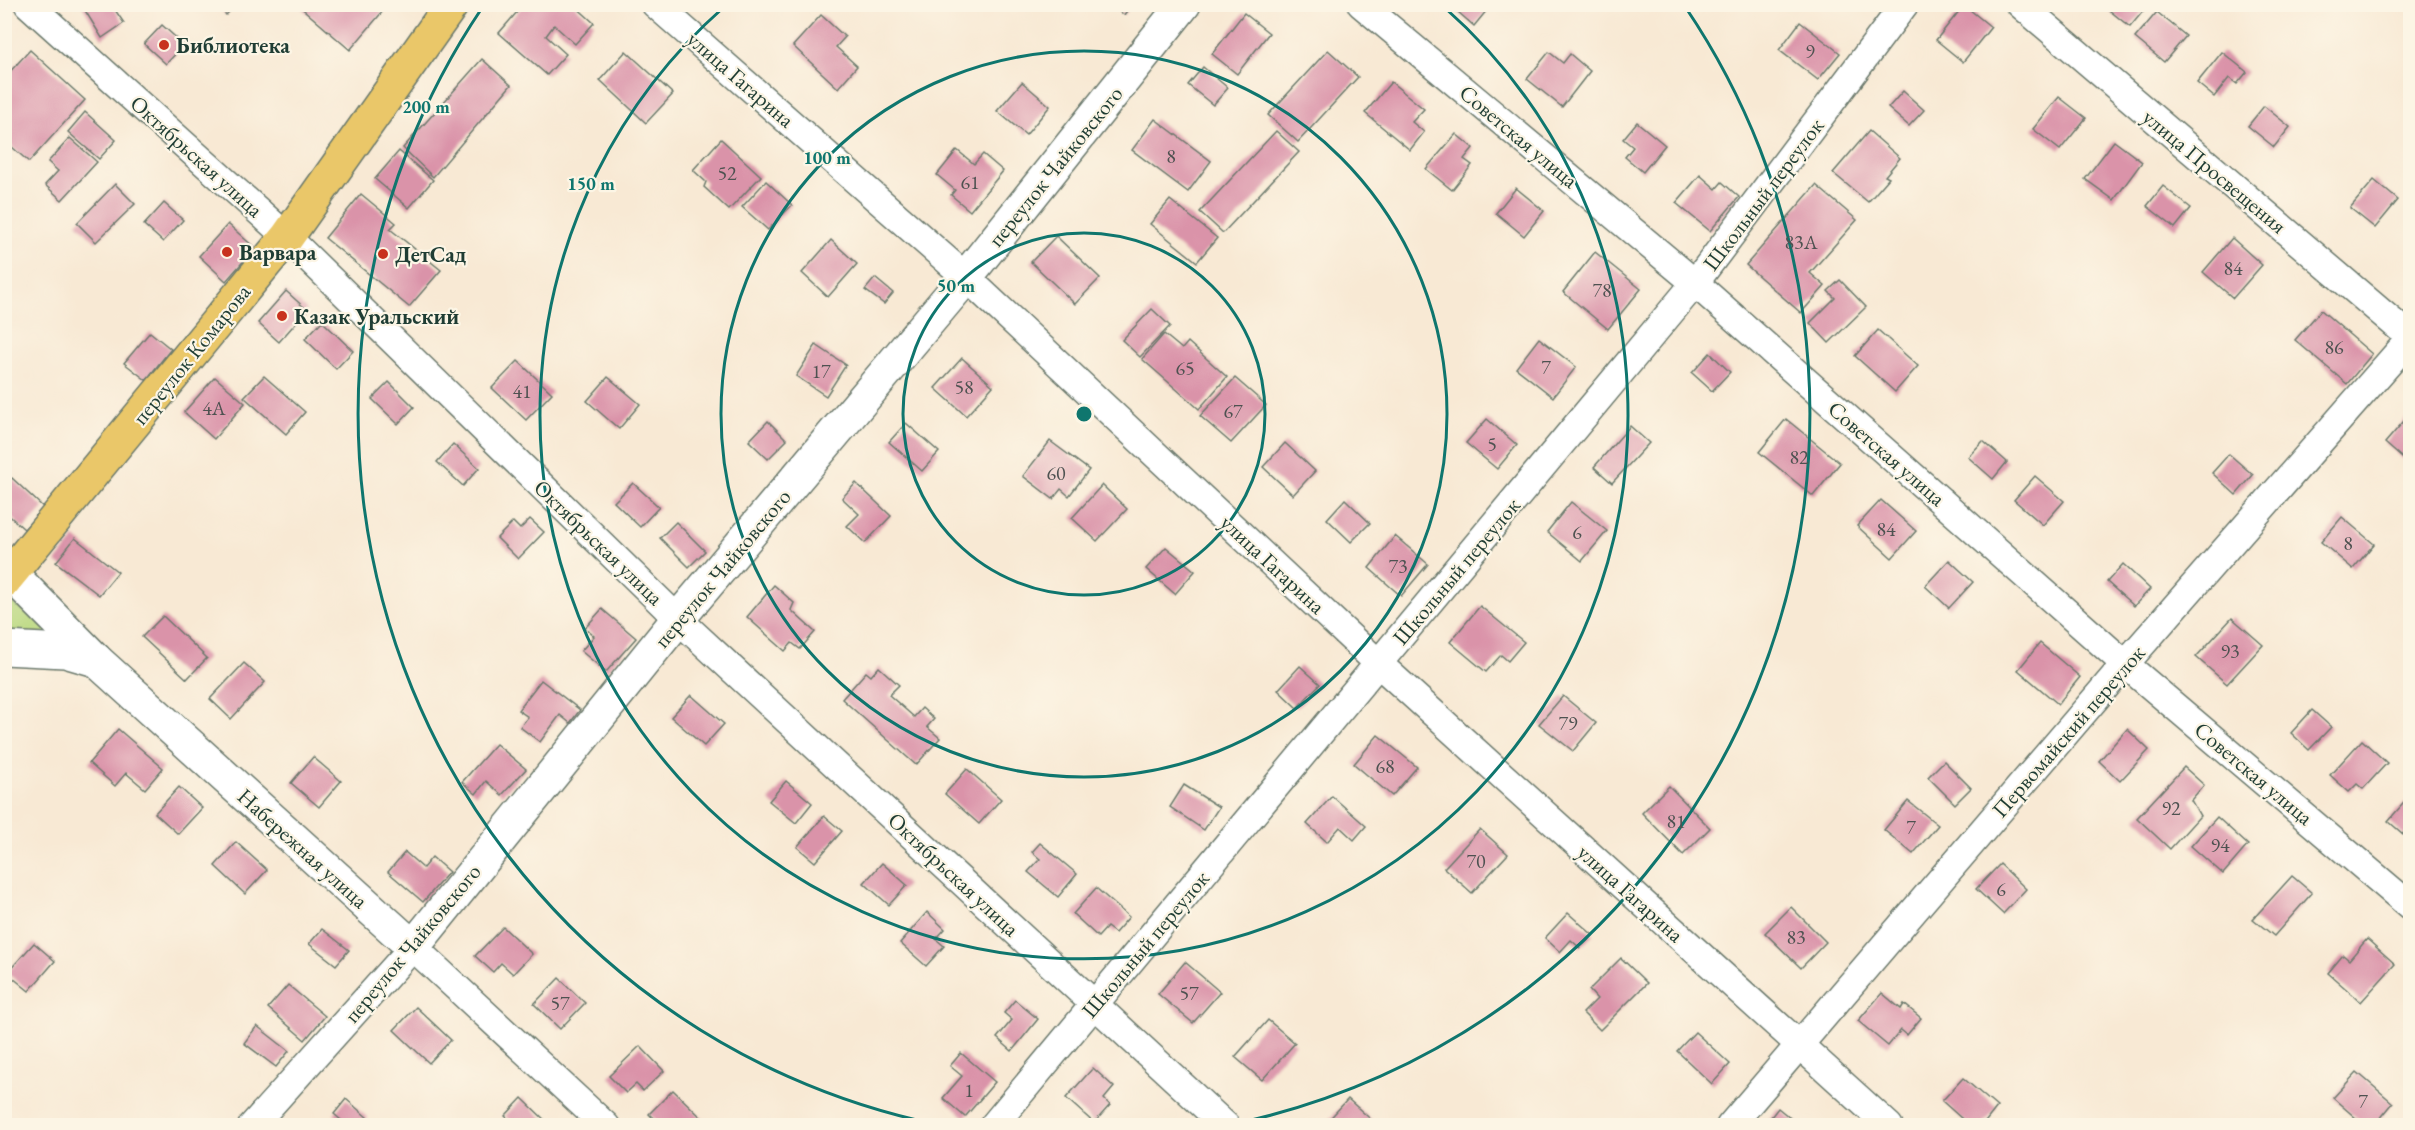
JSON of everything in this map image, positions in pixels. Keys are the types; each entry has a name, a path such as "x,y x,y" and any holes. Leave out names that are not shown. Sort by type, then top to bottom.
{"main road":[{"name":"переулок Комарова","path":"7,574 287,237 452,4"}],"street":[{"name":"Октябрьская улица","path":"28,4 287,237 678,619 1226,1125"},
{"name":"улица Гагарина","path":"655,4 966,277 1378,664 1797,1045 1889,1125"},
{"name":"переулок Чайковского","path":"252,1125 412,947 678,619 966,277 1184,4"},
{"name":"Советская улица","path":"1361,4 1695,283 2125,664 2410,906"},
{"name":"Школьный переулок","path":"993,1125 1695,283 1905,4"},
{"name":"улица Просвещения","path":"2020,4 2410,338"},
{"name":"Первомайский переулок","path":"1730,1125 2125,664 2410,338"},
{"name":"Набережная улица","path":"7,574 96,660 606,1125"},
{"path":"4,648 65,651 96,660"}],"green space":[{"path":"9,600 64,638 5,640 5,605"}],"building":[{"path":"81,4 111,4 124,23 102,38"},
{"path":"216,4 237,4 226,15"},
{"path":"297,4 389,4 350,50"},
{"path":"524,4 573,4 594,23 575,44 554,25 546,36 566,54 547,75 499,33"},
{"path":"1111,4 1132,4 1124,15"},
{"path":"1449,4 1492,4 1474,26"},
{"path":"2105,4 2149,4 2130,27 2104,6"},
{"path":"1964,5 1991,27 1963,62 1936,40"},
{"path":"2157,12 2186,36 2164,62 2135,38"},
{"path":"1244,13 1269,33 1237,74 1212,54"},
{"path":"821,15 845,37 836,47 857,66 838,88 793,46"},
{"path":"1800,22 1840,53 1818,80 1779,50"},
{"name":"Библиотека","path":"162,25 184,45 166,64 144,44"},
{"path":"30,50 85,100 29,162 4,140 4,78"},
{"path":"1328,50 1358,77 1298,142 1268,115"},
{"path":"626,51 673,94 646,123 600,80"},
{"path":"1549,52 1563,63 1570,54 1590,71 1562,107 1527,79"},
{"path":"2222,52 2247,72 2237,84 2229,78 2214,97 2197,83"},
{"path":"482,59 511,85 433,177 403,148"},
{"path":"1203,67 1228,88 1213,105 1188,85"},
{"path":"1022,82 1050,106 1026,135 997,111"},
{"path":"1391,82 1424,109 1412,122 1424,132 1410,150 1365,113"},
{"path":"1903,91 1924,110 1909,126 1888,108"},
{"path":"2059,97 2086,118 2060,150 2033,129"},
{"path":"2264,106 2290,127 2274,147 2248,126"},
{"path":"85,112 116,140 99,159 68,132"},
{"path":"1155,119 1211,161 1188,192 1132,150"},
{"path":"1637,122 1665,145 1643,172 1625,157 1633,147 1623,139"},
{"path":"1276,131 1299,152 1223,233 1200,212"},
{"path":"1869,131 1900,158 1885,176 1889,178 1868,202 1833,173"},
{"path":"1456,134 1473,148 1464,159 1472,165 1452,190 1426,169"},
{"path":"70,138 97,162 62,200 45,185 58,171 48,162"},
{"path":"721,139 761,176 729,210 704,187 706,182 693,170"},
{"path":"2114,141 2142,162 2114,200 2085,179"},
{"path":"957,150 974,164 983,154 1003,171 970,211 951,195 955,190 937,175"},
{"path":"399,151 433,180 409,208 375,179"},
{"path":"1700,175 1716,189 1722,182 1739,197 1710,231 1676,203"},
{"path":"2374,180 2398,200 2375,228 2350,208"},
{"path":"766,181 792,205 768,230 742,207"},
{"path":"115,184 135,204 96,242 77,223"},
{"path":"1816,185 1857,220 1810,273 1825,286 1801,313 1746,265"},
{"path":"2163,186 2191,208 2175,228 2147,206"},
{"path":"1516,188 1544,211 1524,236 1496,213"},
{"name":"ДетСад","path":"361,194 396,223 390,229 441,270 409,307 325,238"},
{"path":"1170,200 1217,238 1197,262 1150,224"},
{"path":"164,203 183,220 163,242 144,225"},
{"name":"Варвара","path":"228,224 255,248 226,281 199,256"},
{"path":"1056,236 1100,278 1075,304 1031,262"},
{"path":"2232,238 2262,265 2233,298 2203,272"},
{"path":"831,240 857,264 828,297 802,273"},
{"path":"1595,252 1641,289 1608,329 1563,292"},
{"path":"875,278 893,293 884,304 865,290"},
{"path":"1840,280 1866,307 1829,343 1810,323 1835,298 1828,291"},
{"name":"Казак Уральский","path":"286,291 307,310 279,342 258,323"},
{"path":"1152,309 1170,326 1140,357 1122,340"},
{"path":"2321,310 2372,354 2347,384 2295,340"},
{"path":"322,321 353,351 336,369 305,339"},
{"path":"1878,330 1918,366 1895,392 1855,356"},
{"path":"150,332 171,349 146,380 124,363"},
{"path":"1164,334 1182,349 1188,342 1227,377 1199,409 1142,359"},
{"path":"1539,338 1576,367 1553,397 1516,368"},
{"path":"816,345 846,365 826,396 796,376"},
{"path":"1710,353 1730,372 1712,391 1692,373"},
{"path":"962,358 993,386 966,416 935,388"},
{"path":"518,361 552,393 526,420 492,388"},
{"path":"264,376 305,412 286,434 244,397"},
{"path":"215,377 245,403 214,439 184,412"},
{"path":"608,377 640,404 619,429 587,401"},
{"path":"1235,378 1266,405 1231,443 1200,416"},
{"path":"389,382 414,407 398,424 372,399"},
{"path":"2410,414 2410,463 2409,464 2385,443"},
{"path":"1487,419 1517,445 1497,469 1466,443"},
{"path":"1786,419 1840,463 1813,496 1759,452"},
{"path":"768,421 787,440 768,459 749,441"},
{"path":"906,423 939,452 922,471 889,442"},
{"path":"1630,426 1649,443 1612,483 1594,467"},
{"path":"1050,441 1089,470 1069,496 1061,489 1053,499 1023,476"},
{"path":"1983,441 2007,462 1993,479 1968,457"},
{"path":"1285,443 1315,471 1293,495 1263,467"},
{"path":"453,444 479,468 463,486 437,462"},
{"path":"2229,454 2253,475 2236,495 2212,473"},
{"path":"2035,476 2064,501 2043,525 2014,500"},
{"path":"12,478 44,508 24,529 4,511 4,486"},
{"path":"633,483 659,507 640,527 614,502"},
{"path":"856,483 891,516 865,543 847,526 859,514 842,498"},
{"path":"1102,485 1127,509 1097,541 1072,518"},
{"path":"1345,499 1370,523 1351,542 1327,519"},
{"path":"1881,500 1916,531 1892,558 1857,526"},
{"path":"1571,502 1607,531 1582,561 1547,532"},
{"path":"2342,517 2374,544 2353,569 2321,542"},
{"path":"530,519 544,532 518,559 497,538 513,522 520,529"},
{"path":"676,522 705,551 689,567 660,538"},
{"path":"1395,536 1428,564 1401,596 1369,568"},
{"path":"75,538 118,572 99,595 56,562"},
{"path":"1166,547 1195,571 1175,594 1146,569"},
{"path":"1949,560 1973,582 1949,608 1925,586"},
{"path":"2123,564 2150,589 2134,606 2107,582"},
{"path":"774,585 794,603 791,610 815,632 800,649 792,643 785,651 747,617"},
{"path":"1480,606 1524,642 1508,661 1501,655 1486,672 1450,642"},
{"path":"602,609 636,638 606,672 581,651 594,636 585,628"},
{"path":"163,616 207,658 187,679 142,637"},
{"path":"2232,618 2263,645 2227,684 2196,657"},
{"path":"2040,643 2080,677 2058,704 2018,670"},
{"path":"244,663 265,682 231,719 210,699"},
{"path":"1300,666 1320,684 1297,708 1278,690"},
{"path":"879,667 899,685 889,695 914,717 922,708 934,719 927,727 940,738 916,765 842,699 866,672 871,676"},
{"path":"541,680 580,710 570,723 560,715 540,742 520,727 528,717 518,710"},
{"path":"691,695 724,724 704,746 671,717"},
{"path":"1563,696 1596,723 1573,751 1539,724"},
{"path":"2312,710 2331,727 2309,750 2291,733"},
{"path":"118,729 163,768 145,789 126,773 115,786 89,763"},
{"path":"2127,729 2149,750 2120,781 2099,761"},
{"path":"1378,735 1417,767 1392,796 1354,764"},
{"path":"2362,740 2387,763 2363,789 2357,784 2349,792 2330,775"},
{"path":"496,744 526,769 502,795 486,781 476,794 462,782"},
{"path":"313,757 341,781 319,807 291,783"},
{"path":"1944,761 1971,788 1955,804 1928,777"},
{"path":"2184,767 2204,785 2191,800 2200,816 2170,849 2137,818"},
{"path":"967,769 1001,799 979,824 945,794"},
{"path":"786,781 812,803 796,823 769,801"},
{"path":"1184,785 1219,807 1204,830 1170,807"},
{"path":"1669,786 1710,828 1683,855 1642,813"},
{"path":"179,787 202,808 178,834 155,813"},
{"path":"1332,796 1366,826 1354,840 1340,827 1327,842 1307,824"},
{"path":"2409,797 2410,799 2410,840 2388,821"},
{"path":"1908,801 1938,825 1913,854 1884,830"},
{"path":"824,816 842,831 815,862 797,847"},
{"path":"2217,817 2248,845 2223,874 2191,846"},
{"path":"1480,829 1508,854 1472,893 1444,868"},
{"path":"236,842 267,870 245,894 215,866"},
{"path":"1040,843 1077,874 1058,897 1028,872 1040,859 1032,852"},
{"path":"405,852 423,868 432,857 449,872 423,902 388,872"},
{"path":"882,863 907,885 889,905 864,883"},
{"path":"2000,864 2026,889 2003,914 1976,889"},
{"path":"2292,876 2312,893 2274,936 2253,919"},
{"path":"1096,888 1129,917 1115,933 1107,927 1098,937 1073,914"},
{"path":"1791,907 1826,942 1801,968 1765,933"},
{"path":"927,912 945,929 936,939 944,946 926,966 900,943"},
{"path":"1568,913 1593,935 1580,948 1571,940 1560,952 1545,938"},
{"path":"503,927 532,954 513,974 501,963 493,972 475,956"},
{"path":"322,929 349,950 336,965 309,944"},
{"path":"2367,939 2395,964 2361,1002 2328,973 2343,955 2349,960"},
{"path":"34,943 55,961 29,991 7,973"},
{"path":"1621,958 1647,983 1600,1030 1583,1013 1597,999 1589,990"},
{"path":"1185,962 1220,992 1193,1023 1158,994"},
{"path":"559,978 585,1003 560,1029 534,1004"},
{"path":"288,985 325,1016 305,1040 268,1008"},
{"path":"1882,993 1901,1009 1904,1004 1921,1018 1907,1035 1901,1030 1888,1046 1858,1021"},
{"path":"1015,1000 1038,1019 1012,1051 997,1038 1012,1020 1004,1013"},
{"path":"416,1007 451,1040 429,1063 394,1030"},
{"path":"1268,1020 1295,1043 1262,1080 1235,1057"},
{"path":"257,1026 289,1051 276,1067 244,1043"},
{"path":"1695,1032 1730,1064 1712,1084 1677,1051"},
{"path":"640,1046 664,1071 643,1091 636,1084 626,1093 609,1076"},
{"path":"961,1053 995,1082 965,1117 943,1098 962,1076 950,1066"},
{"path":"1093,1068 1114,1087 1104,1099 1110,1105 1094,1123 1066,1098"},
{"path":"2357,1072 2393,1103 2374,1126 2365,1126 2333,1098"},
{"path":"1963,1078 1997,1107 1982,1126 1970,1126 1942,1101"},
{"path":"673,1090 706,1122 703,1126 661,1126 649,1114"},
{"path":"522,1098 551,1126 516,1126 505,1116"},
{"path":"346,1099 368,1118 362,1126 348,1126 334,1114"},
{"path":"1348,1099 1376,1124 1374,1126 1323,1126"},
{"path":"1778,1108 1800,1126 1764,1126"}],"place":[{"name":"Библиотека","path":"164,45"},
{"name":"Варвара","path":"227,252"},
{"name":"ДетСад","path":"383,254"},
{"name":"Казак Уральский","path":"282,316"}]}
